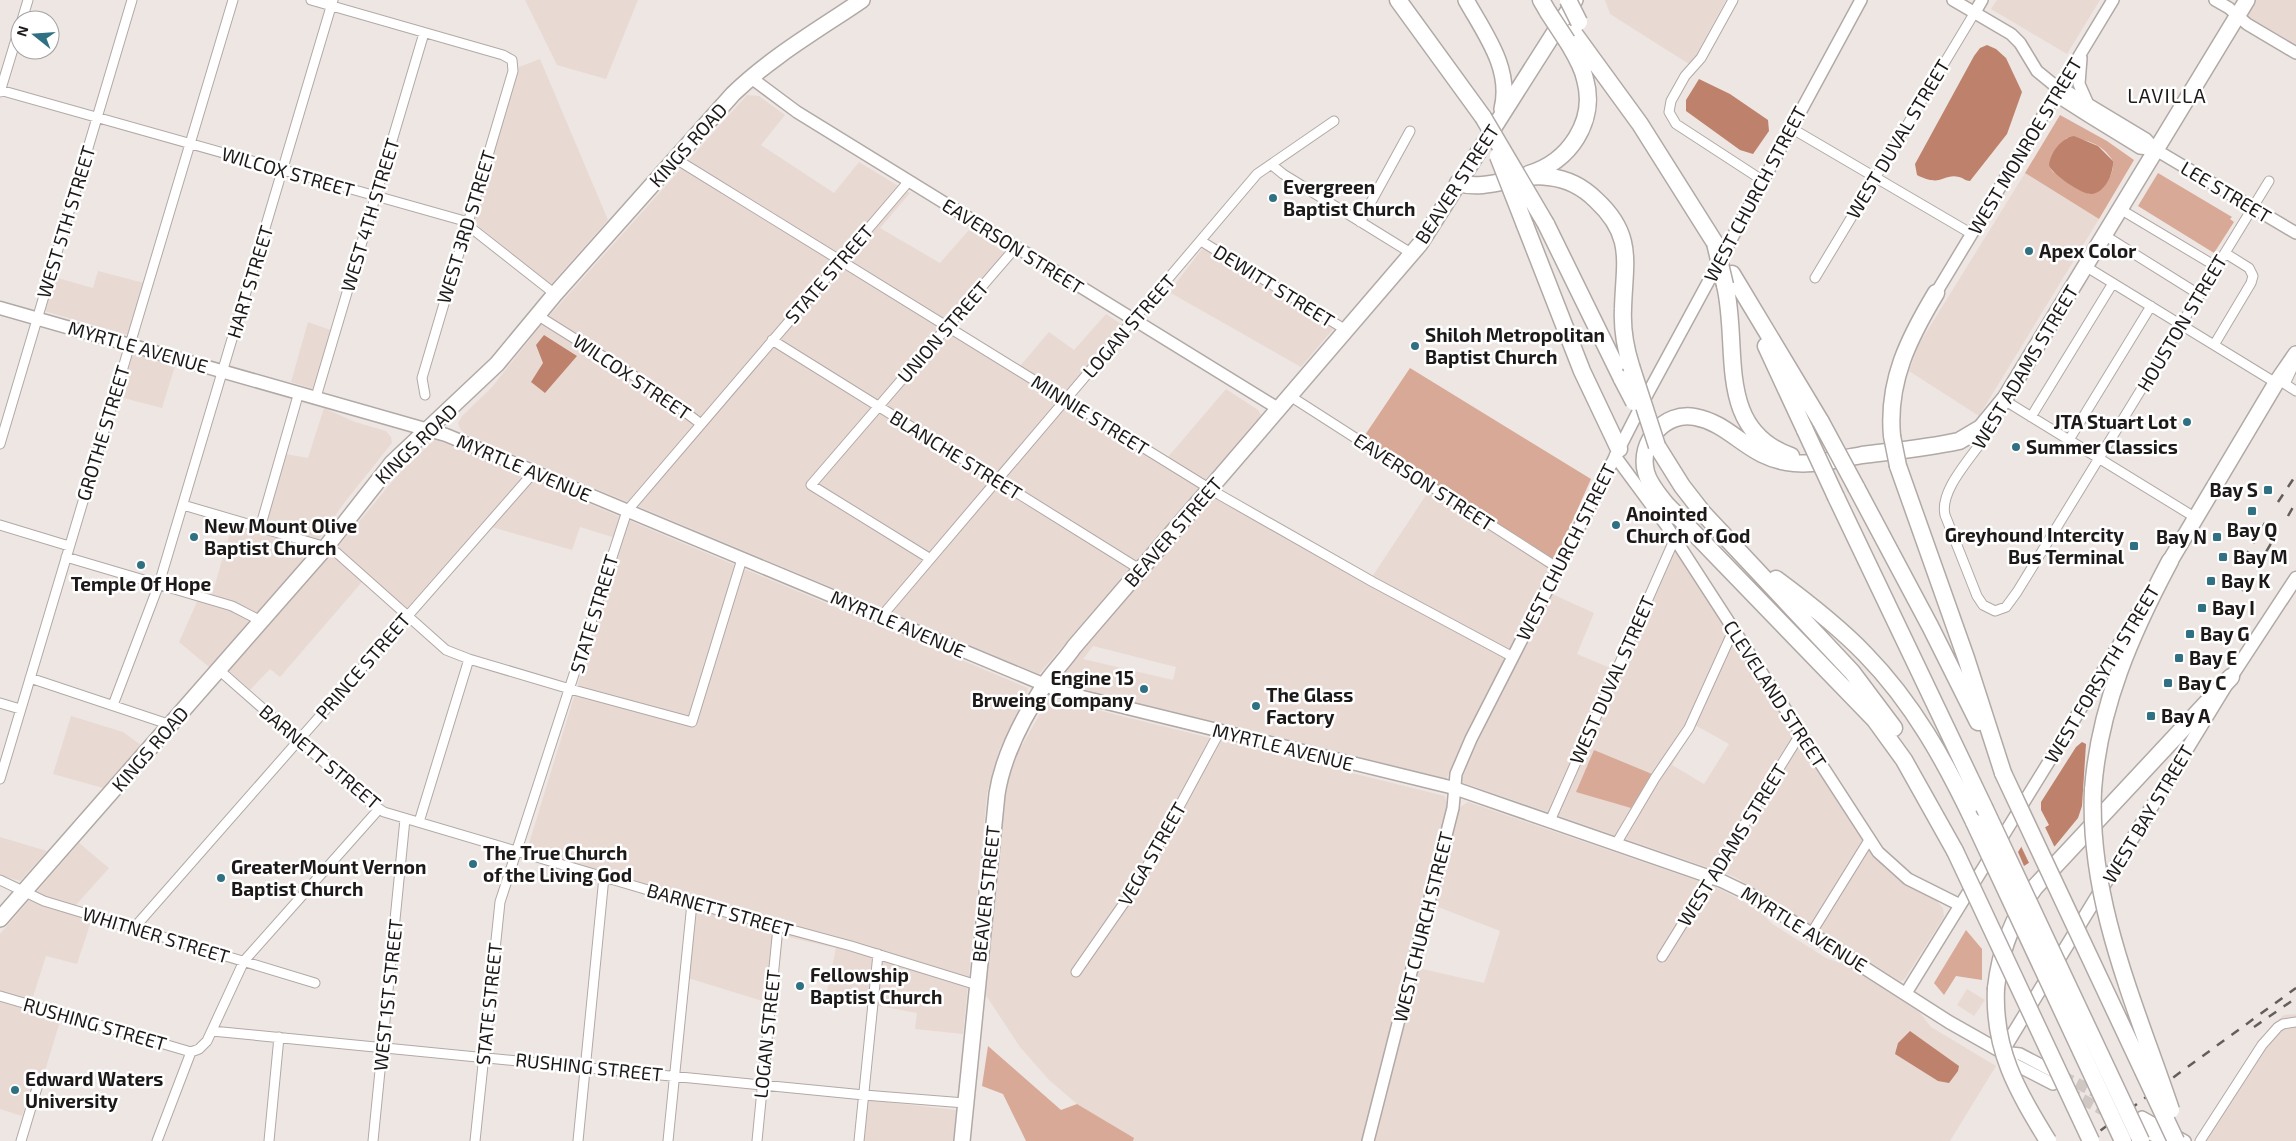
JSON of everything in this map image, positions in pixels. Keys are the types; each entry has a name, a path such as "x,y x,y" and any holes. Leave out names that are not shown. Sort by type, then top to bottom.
{"highway":[{"path":"1398,0 1472,100 1490,119 1627,373 1657,446 1692,500 1846,666 1882,711 1917,768 2091,1141"},
{"path":"1510,180 1541,170 1561,158 1576,141 1583,126 1588,102 1587,86 1573,31 1568,0"},
{"path":"1547,3 1573,31 1606,75 1668,167 1715,243 1728,279 1804,430 2141,1141"},
{"path":"1490,119 1525,225 1582,371 1617,452"},
{"path":"1458,183 1479,186 1541,176 1573,183 1596,199 1616,223 1626,256 1623,328 1627,373"},
{"path":"1728,279 1820,422 1930,626 2003,773 2176,1141"},
{"path":"1728,279 1732,317 1735,391 1743,416 1758,436 1780,451 1801,458 1828,460"},
{"path":"1936,293 1913,333 1899,364 1892,397 1892,436 1898,466 1966,658 2003,773"},
{"path":"1955,851 1904,760 1879,725 1844,685 1674,513 1650,482 1644,461 1651,439 1661,425 1676,417 1688,416 1714,423 1766,457 1796,463 1828,460 1959,440 1980,428 2004,400"},
{"path":"1726,537 1829,621 1883,674 1928,734 1953,778 2123,1141"},
{"path":"2170,561 2136,628 2112,687 2100,733 2093,790 2093,844 2104,913 2184,1141"},
{"path":"2048,1141 2014,1085 2004,1058 1996,1022 1996,988 2005,943 2015,918 2035,887 2231,677"}],"main road":[{"name":"KINGS ROAD","path":"0,920 326,547 392,463 427,428 486,376 555,294 750,77 862,0"},
{"path":"1466,0 1503,71 1505,94 1490,119"},
{"name":"BEAVER STREET","path":"962,1141 998,784 1009,751 1045,685 1411,253 1458,183 1490,119 1575,0"},
{"name":"WEST ADAMS STREET","path":"2004,400 2248,0"},
{"name":"MYRTLE AVENUE","path":"0,308 427,428 1062,692 1454,788 1713,877 1751,895 1812,932 1956,1026 2002,1052"},
{"name":"WEST FORSYTH STREET","path":"2170,561 2281,384 2296,354"},
{"name":"WEST BAY STREET","path":"2002,1052 2231,677 2296,578"}],"street":[{"name":"WEST 5TH STREET","path":"0,444 132,0"},
{"name":"GROTHE STREET","path":"0,779 68,546 233,0"},
{"path":"311,0 333,3 424,33"},
{"path":"1732,0 1700,61 1686,74 1680,84 1670,104 1669,112 1676,124 1762,180"},
{"name":"WEST CHURCH STREET","path":"1368,1141 1453,808 1456,774 1471,739 1617,452 1762,180 1861,0"},
{"name":"LEE STREET","path":"1953,0 2014,36 2035,69 2059,89 2088,103 2146,139 2156,150 2296,233"},
{"name":"WEST DUVAL STREET","path":"1815,278 1982,0"},
{"name":"WEST MONROE STREET","path":"1936,293 2114,0"},
{"path":"2215,0 2246,24 2296,53"},
{"name":"HART STREET","path":"113,705 159,584 333,3"},
{"name":"WEST 3RD STREET","path":"424,33 503,55 512,60 513,71 422,378 426,395"},
{"name":"WEST 4TH STREET","path":"316,397 424,33"},
{"path":"2084,48 2078,78 2080,91 2088,103"},
{"path":"0,91 10,58"},
{"name":"EAVERSON STREET","path":"750,77 797,112 1133,321 1279,409"},
{"name":"LEE STREET","path":"2059,89 2061,98 2088,116 2140,148 2156,150"},
{"name":"WILCOX STREET","path":"0,91 376,196 468,224 555,294"},
{"name":"LOGAN STREET","path":"881,617 929,558 1257,174 1334,121"},
{"path":"1791,128 1972,234"},
{"path":"1360,222 1410,131"},
{"name":"MINNIE STREET","path":"676,159 1210,489 1373,582 1513,657"},
{"path":"1272,165 1283,174 1411,253"},
{"name":"STATE STREET","path":"475,1141 500,902 626,511 909,181"},
{"name":"HOUSTON STREET","path":"1995,611 2006,607 2014,598 2269,181"},
{"path":"2120,209 2217,267"},
{"path":"2104,236 2200,295"},
{"name":"DEWITT STREET","path":"1201,241 1346,330"},
{"name":"UNION STREET","path":"929,558 811,486 1016,247"},
{"path":"2214,345 2252,280 2251,270 2225,254"},
{"path":"2085,266 2214,345 2296,391"},
{"path":"2031,417 2113,283"},
{"path":"2069,440 2150,306"},
{"name":"WILCOX STREET","path":"537,315 655,389 701,424"},
{"name":"BLANCHE STREET","path":"772,340 1141,570"},
{"path":"2281,384 2296,360"},
{"path":"260,528 299,392"},
{"name":"EAVERSON STREET","path":"1290,396 1558,568"},
{"path":"2004,400 2196,518"},
{"name":"WEST ADAMS STREET","path":"1995,611 1983,604 1977,596 1945,515 1944,504 1947,493 1990,432 2004,400"},
{"name":"CLEVELAND STREET","path":"1617,452 1675,538 1869,840 1889,864 1908,879 1960,905"},
{"name":"PRINCE STREET","path":"134,928 534,472"},
{"path":"182,505 326,547 337,553 446,650 469,659 570,689 692,722 742,558"},
{"path":"0,525 68,546"},
{"name":"WEST DUVAL STREET","path":"1550,821 1675,538"},
{"path":"66,557 232,606 261,621"},
{"name":"WEST FORSYTH STREET","path":"1906,993 2065,736 2117,644 2170,561"},
{"path":"1616,844 1655,778 1690,728 1733,631"},
{"path":"418,822 469,659"},
{"name":"BARNETT STREET","path":"218,670 379,809 405,819 692,903 878,954 977,985"},
{"path":"30,678 171,725"},
{"path":"0,704 20,709"},
{"name":"VEGA STREET","path":"1076,972 1138,883 1220,731"},
{"name":"WEST ADAMS STREET","path":"1662,957 1801,733"},
{"path":"157,1141 191,1052 199,1049 207,1041 244,961 379,809"},
{"name":"WEST 1ST STREET","path":"373,1141 405,819"},
{"path":"1812,932 1869,840"},
{"path":"578,1141 604,877"},
{"name":"WHITNER STREET","path":"0,880 44,901 315,983"},
{"path":"668,1141 692,903"},
{"name":"LOGAN STREET","path":"757,1141 778,927"},
{"path":"859,1141 878,954"},
{"name":"RUSHING STREET","path":"0,996 191,1052"},
{"path":"2200,1141 2262,1045 2278,1027 2293,1022"},
{"name":"RUSHING STREET","path":"212,1031 864,1095 965,1103"},
{"path":"269,1141 279,1037"},
{"name":"MYRTLE AVENUE","path":"2002,1052 2020,1054 2062,1076"},
{"name":"MYRTLE AVENUE","path":"2002,1052 2014,1064 2053,1084"},
{"path":"21,1141 39,1081"},
{"path":"2142,1117 2184,1141"},
{"path":"2131,1124 2164,1141"}],"shaded area":[{"path":"525,0 638,0 606,79 557,65"},
{"path":"1605,0 1726,0 1693,61 1689,64 1610,14"},
{"path":"1997,0 2100,0 2067,54 1991,9"},
{"path":"2256,0 2296,0 2296,46 2247,17"},
{"path":"1987,45 1996,49 2006,58 2022,92 2007,134 1970,181 1954,176 1932,180 1917,175 1915,164 1974,56 1980,48"},
{"path":"540,59 608,220 551,284 472,221 519,67"},
{"path":"1699,79 1730,94 1768,120 1769,131 1753,154 1740,150 1686,111 1686,100"},
{"path":"747,95 759,96 785,115 761,145 834,193 859,162 910,193 880,228 940,263 969,230 1013,257 956,325 1020,366 1049,332 1074,350 1106,314 1130,330 1072,399 1168,457 1226,389 1258,410 1261,415 1039,674 465,434 460,429 458,423 462,416 492,387 541,325"},
{"path":"2060,115 2107,141 2134,160 2099,219 2025,173","holes":["2067,138 2087,141 2099,146 2113,161 2110,177 2089,194 2053,172 2049,166 2060,144"]},
{"path":"2074,136 2098,146 2113,161 2108,182 2096,193 2091,194 2075,188 2056,174 2049,166 2057,147 2069,137"},
{"path":"2025,173 2099,219 1979,416 1909,371 1919,344"},
{"path":"2158,173 2232,217 2230,219 2234,222 2214,253 2138,206"},
{"path":"1209,240 1340,321 1301,367 1169,292"},
{"path":"98,271 144,283 128,335 44,311 54,277 93,288"},
{"path":"308,322 339,333 321,391 291,382"},
{"path":"544,335 577,356 545,393 531,382 543,363 536,345"},
{"path":"133,354 175,366 162,408 120,397"},
{"path":"1410,368 1591,479 1555,560 1363,438"},
{"path":"324,408 355,422 386,431 391,437 392,443 344,503 310,552 209,667 179,642 201,593 212,595 235,515 266,523 285,454 308,458"},
{"path":"435,439 1028,688 1025,702 999,750 987,794 963,1034 915,1029 917,1013 826,996 836,948 783,936 775,1005 688,978 697,898 527,850 622,540 580,527 572,550 481,524 406,609 368,575 280,677 270,669 250,690 229,671 338,547 396,477"},
{"path":"1434,483 1555,560 1446,779 1062,685 1060,682 1068,667 1220,490 1372,577","holes":["1093,646 1176,667 1173,680 1083,659"]},
{"path":"1676,549 1869,851 1894,876 1934,898 1943,908 1944,917 1904,980 1900,981 1735,877 1461,782 1472,752 1552,594 1594,613 1577,654 1622,673","holes":["1695,725 1729,744 1704,784 1672,765"]},
{"path":"1049,698 1445,796 1447,806 1364,1141 1133,1141 1133,1138 1077,1104 1049,1080 1020,1047 985,994 1003,803 1007,782 1013,761"},
{"path":"71,716 123,732 141,745 103,788 53,774"},
{"path":"2082,742 2086,744 2082,806 2078,818 2055,846 2024,866 2018,852 2027,838 2049,825 2041,810 2041,802 2076,747"},
{"path":"1594,750 1652,774 1631,808 1576,792"},
{"path":"1468,802 1716,887 1758,909 1771,923 1826,958 1846,965 1919,1012 1931,1027 1996,1066 1950,1141 1375,1141 1418,968 1484,983 1500,931 1433,905 1457,809"},
{"path":"0,837 47,851 20,881 0,875"},
{"path":"79,843 109,868 75,906 94,912 77,964 46,956 29,1009 61,1018 44,1074 36,1072 22,1116 0,1109 0,934"},
{"path":"1966,930 1982,949 1982,980 1956,976 1944,995 1934,983"},
{"path":"1967,989 1985,1000 1974,1016 1957,1005"},
{"path":"2296,1014 2296,1141 2197,1141 2195,1139 2271,1026 2284,1015"},
{"path":"1910,1031 1959,1066 1958,1071 1949,1083 1938,1081 1895,1054 1898,1043"},
{"path":"988,1046 1061,1110 1077,1104 1134,1138 1133,1141 1026,1141 1003,1094 982,1086"},
{"path":"859,1099 956,1110 953,1141 854,1141"}],"pier":[{"path":"2044,825 2055,848 2030,865 2020,844 2025,836"}],"tunnel":[{"path":"2062,1076 2103,1096"},
{"path":"2068,1092 2111,1114"}],"railway":[{"path":"2278,502 2296,475"},
{"path":"2288,516 2296,502"},
{"path":"2244,559 2265,523"},
{"path":"2257,567 2276,535"},
{"path":"2086,1141 2296,988"},
{"path":"2254,1027 2296,998"}],"place":[{"name":"Evergreen Baptist Church","path":"1273,198"},
{"name":"Apex Color","path":"2029,251"},
{"name":"Shiloh Metropolitan Baptist Church","path":"1415,346"},
{"name":"JTA Stuart Lot","path":"2187,422"},
{"name":"Summer Classics","path":"2016,447"},
{"name":"Bay S","path":"2268,490"},
{"name":"Bay Q","path":"2252,511"},
{"name":"Anointed Church of God","path":"1616,525"},
{"name":"New Mount Olive Baptist Church","path":"194,537"},
{"name":"Bay N","path":"2217,537"},
{"name":"Greyhound Intercity Bus Terminal","path":"2134,546"},
{"name":"Bay M","path":"2223,557"},
{"name":"Temple Of Hope","path":"141,565"},
{"name":"Bay K","path":"2211,581"},
{"name":"Bay I","path":"2202,608"},
{"name":"Bay G","path":"2190,634"},
{"name":"Bay E","path":"2179,658"},
{"name":"Bay C","path":"2168,683"},
{"name":"Engine 15 Brweing Company","path":"1144,689"},
{"name":"The Glass Factory","path":"1256,706"},
{"name":"Bay A","path":"2151,716"},
{"name":"The True Church of the Living God","path":"473,864"},
{"name":"GreaterMount Vernon Baptist Church","path":"221,878"},
{"name":"Fellowship Baptist Church","path":"800,986"},
{"name":"Edward Waters University","path":"15,1090"}],"district":[{"name":"LAVILLA","path":"2167,96"}]}
